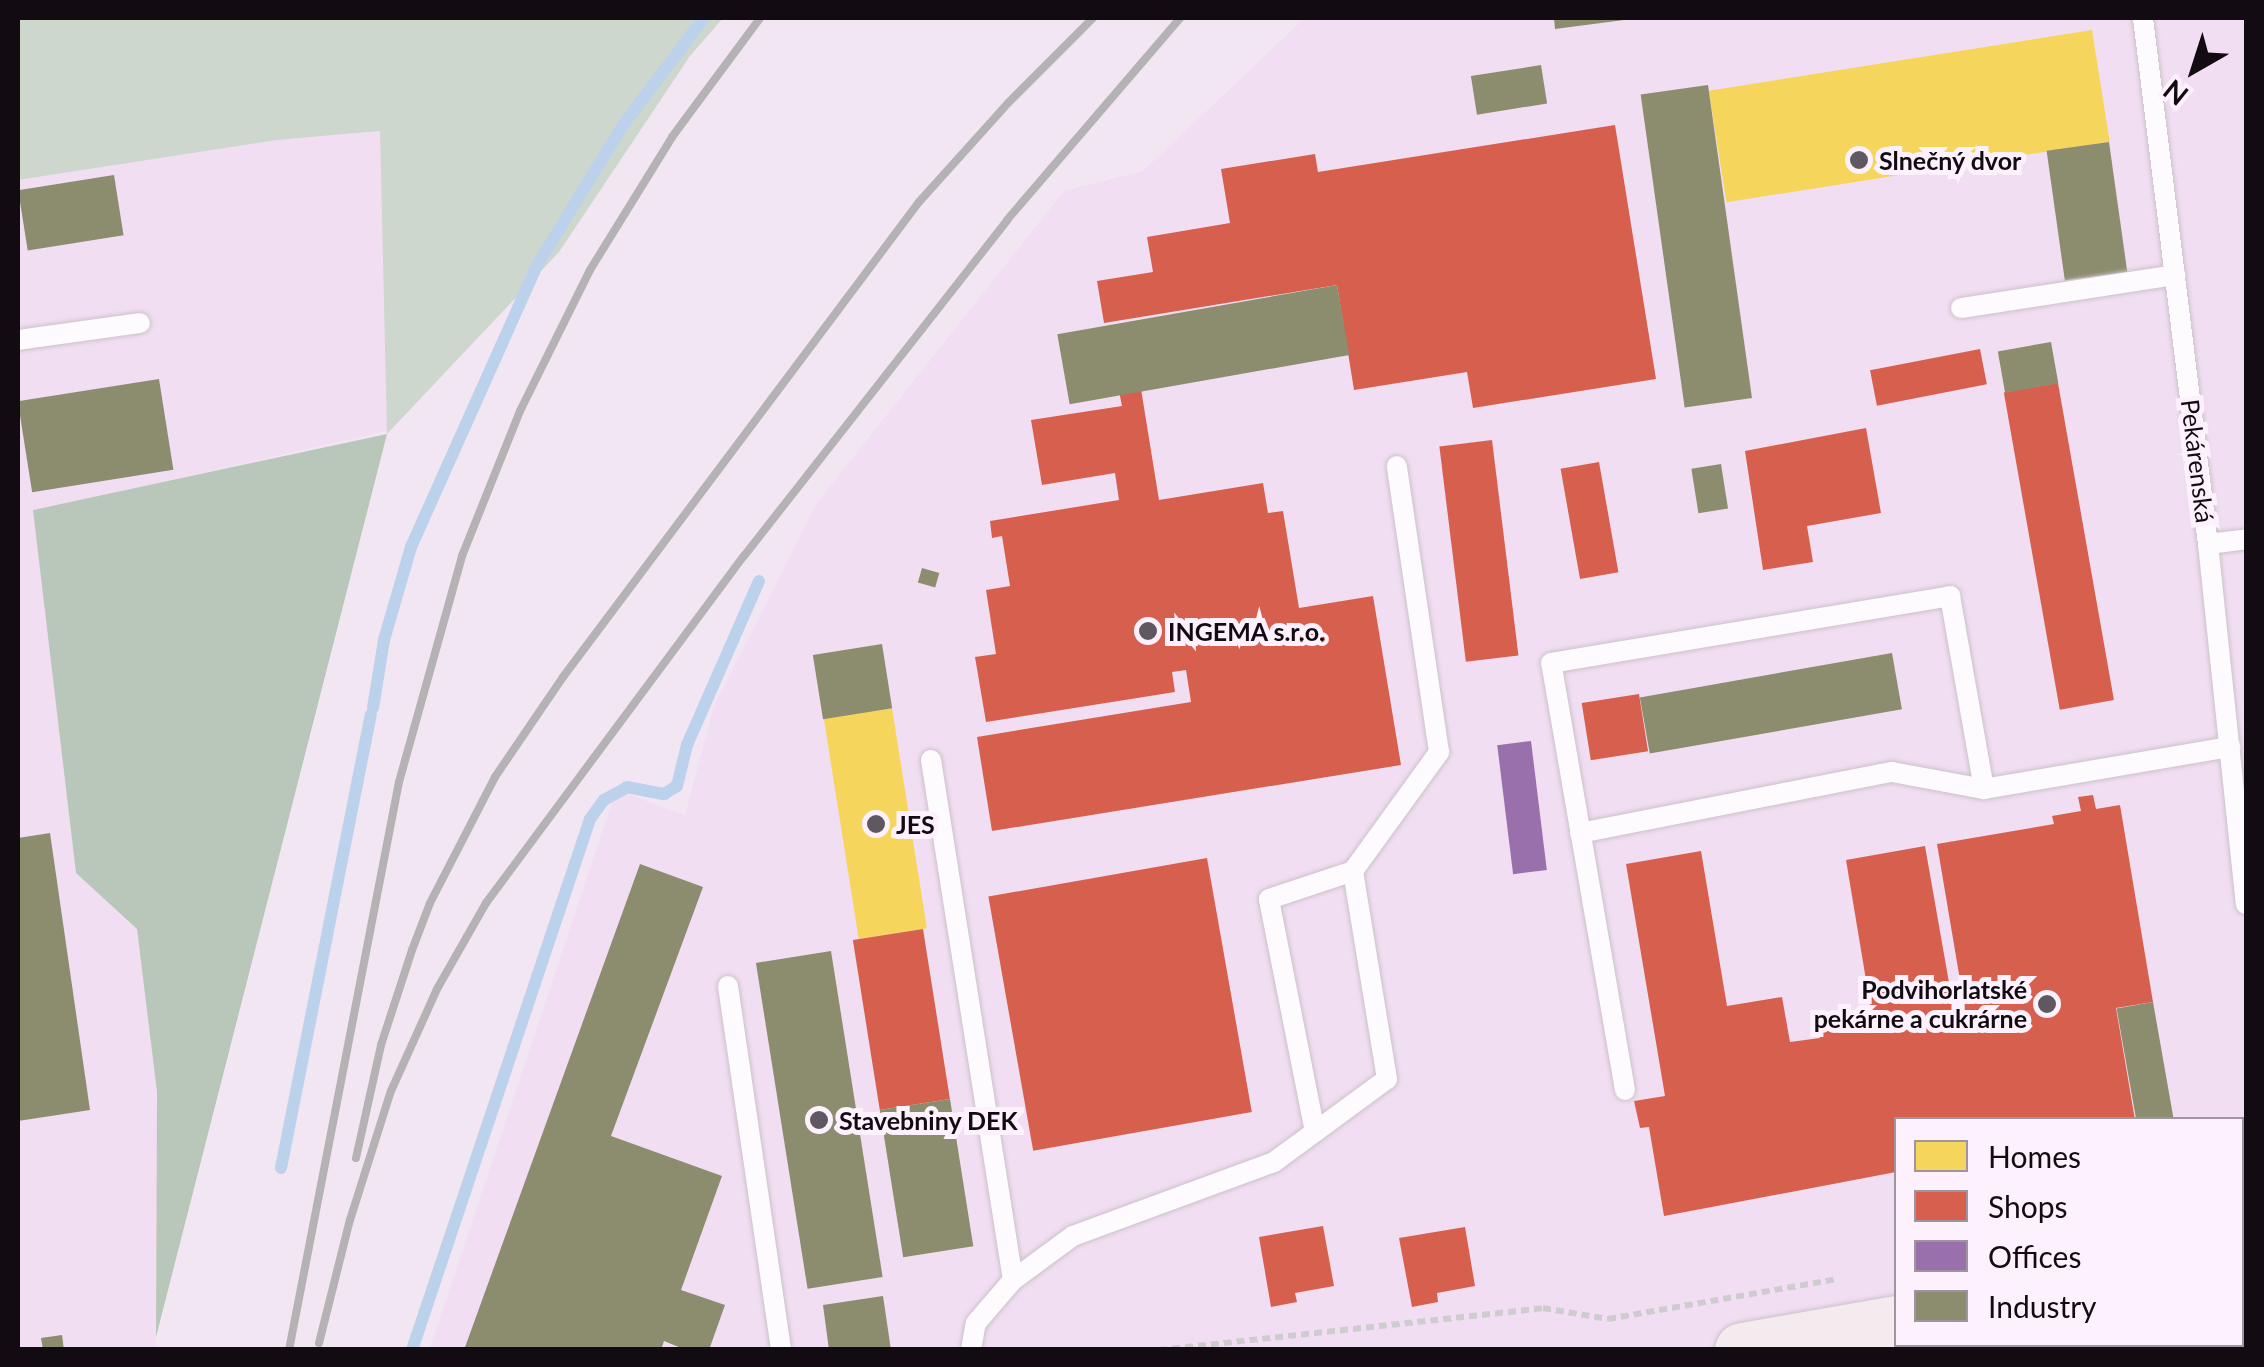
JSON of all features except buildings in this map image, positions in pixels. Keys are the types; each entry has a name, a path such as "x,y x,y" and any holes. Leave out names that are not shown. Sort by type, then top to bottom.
{"main road":[{"path":"1764,1348 1894,1324"}],"lane":[{"name":"Pekárenská","path":"2143,18 2208,544 2246,904"},
{"path":"1962,308 2175,276"},
{"path":"18,340 140,323"},
{"path":"1314,1132 1270,900 1353,871 1439,752 1397,466"},
{"path":"2208,544 2246,539"},
{"path":"1625,1090 1551,663 1950,596 1984,789"},
{"path":"1580,833 1892,772 1984,789 2230,747"},
{"path":"930,760 1013,1280"},
{"path":"971,1350 976,1323 1013,1280 1073,1236 1274,1162 1387,1079 1353,871"},
{"path":"728,986 780,1350"}],"path":[{"path":"1159,1350 1543,1308 1608,1318 1836,1279"}],"shaded area":[{"path":"18,18 723,18 690,56 559,252 387,434 380,131 277,140 18,180"},
{"path":"1305,18 2246,18 2246,1349 429,1350 616,790 685,815 714,706 817,503 1064,191 1143,171"},
{"path":"380,131 390,430 34,511 76,873 137,929 157,1092 156,1337 155,1349 18,1350 18,180 277,140"}],"green space":[{"path":"387,434 156,1337 157,1092 137,929 76,873 33,510"}],"waterway":[{"path":"373,708 384,640 411,547 536,267 623,125 704,18"},
{"path":"412,1350 590,819 604,800 627,787 664,794 677,786 687,745 759,581"},
{"path":"281,1168 371,715"}],"railway":[{"path":"289,1350 399,782 462,556 520,411 590,270 672,137 760,18"},
{"path":"356,1158 381,1045 412,950 430,903 495,777 563,677 919,202 1008,103 1093,18"},
{"path":"319,1343 350,1220 391,1091 437,989 486,903 744,556 1007,220 1180,18"}],"place":[{"name":"Slnečný dvor","path":"1859,160"},
{"name":"INGEMA s.r.o.","path":"1148,631"},
{"name":"JES","path":"876,824"},
{"name":"Podvihorlatské pekárne a cukrárne","path":"2047,1004"},
{"name":"Stavebniny DEK","path":"819,1120"}]}
